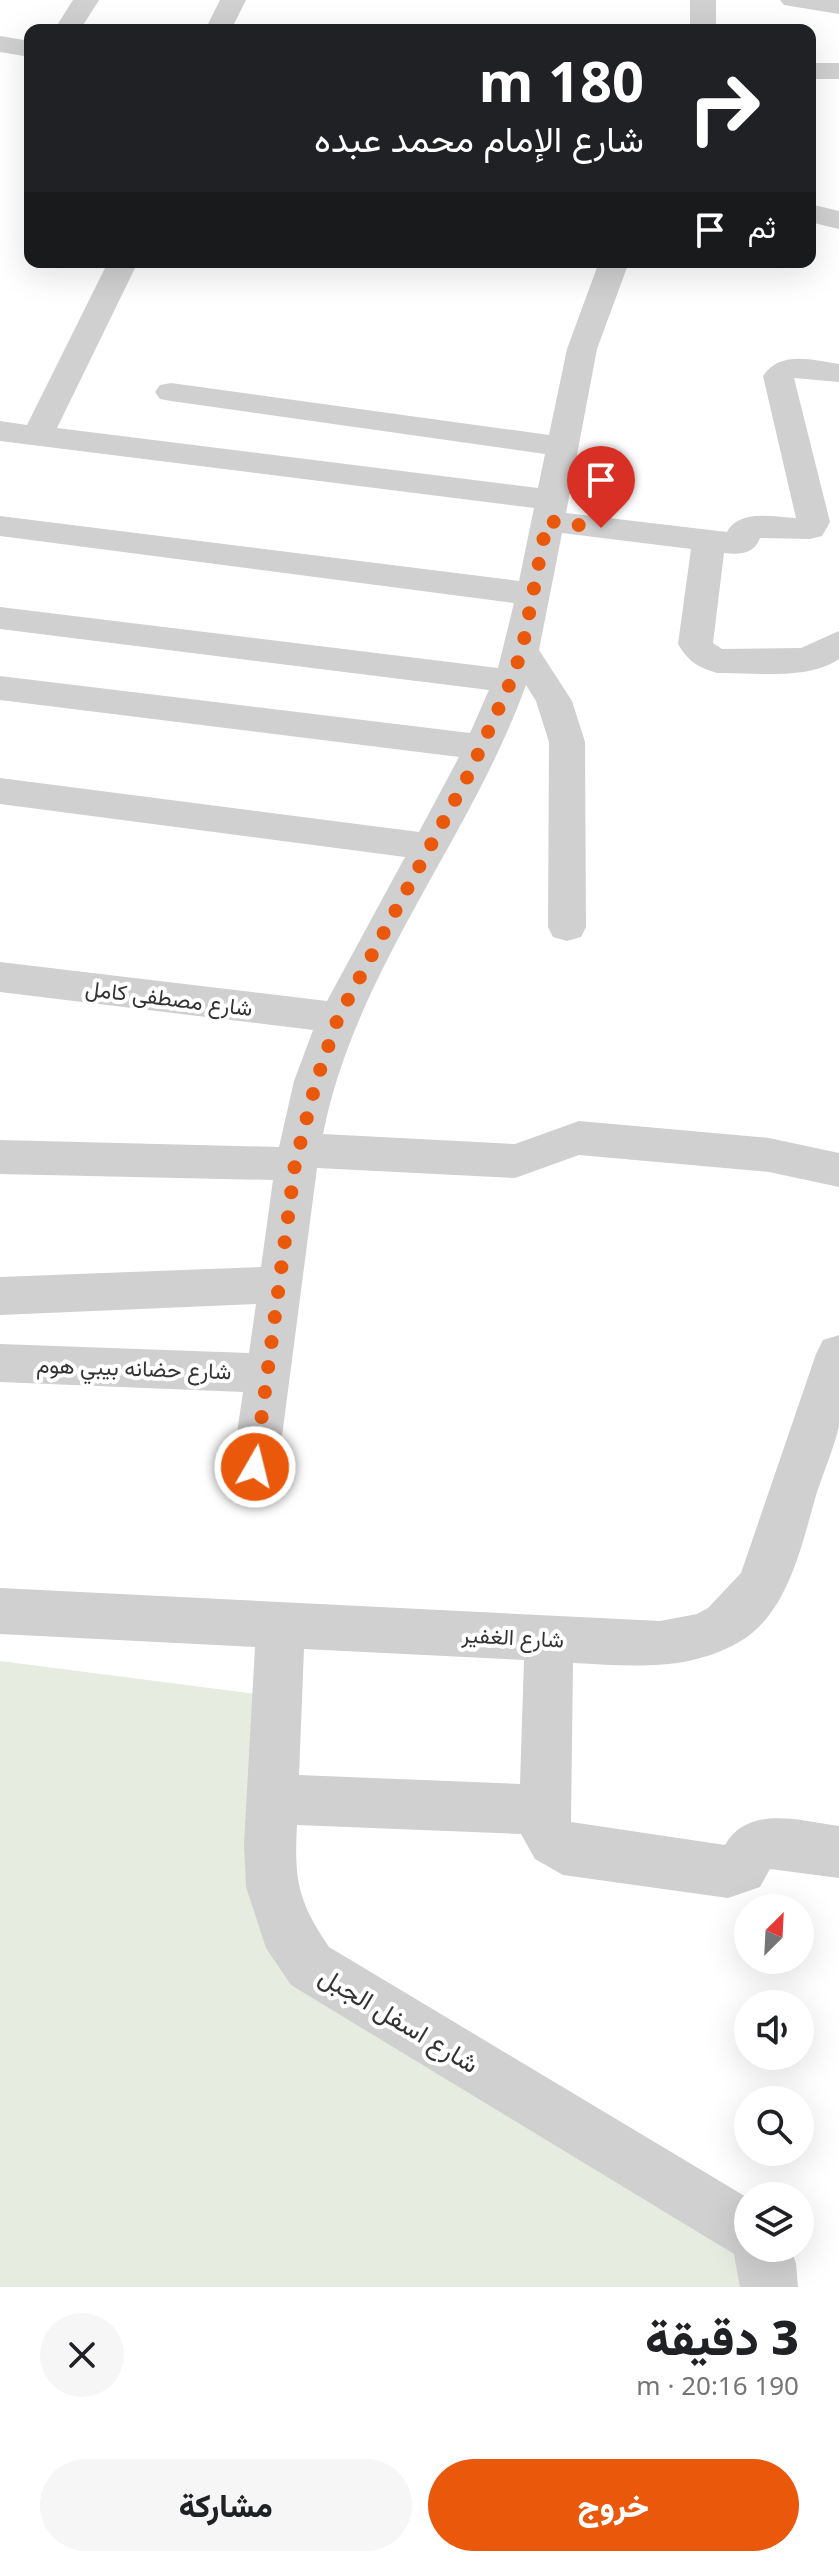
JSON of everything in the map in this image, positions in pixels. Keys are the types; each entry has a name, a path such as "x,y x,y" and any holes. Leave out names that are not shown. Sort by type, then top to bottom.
{"street":[{"path":"71,24 86,0"},
{"path":"221,24 233,0"},
{"path":"703,0 703,24"},
{"path":"793,0 839,6"},
{"path":"0,44 24,48"},
{"path":"816,71 839,71"},
{"path":"816,214 839,220"},
{"path":"37,436 120,268"},
{"path":"255,1467 297,1157 316,1082 338,1018 483,747 516,666 582,349 612,268"},
{"path":"0,431 549,510 739,544 744,531 750,527 807,530 813,522 823,501 778,376 791,368 839,373"},
{"path":"171,392 562,447"},
{"path":"0,526 532,594"},
{"path":"709,541 695,644 702,654 717,661 801,660 818,657 839,643"},
{"path":"0,618 516,666 554,701 567,742 567,927"},
{"path":"0,688 483,747"},
{"path":"0,791 431,847"},
{"name":"شارع مصطفى كامل","path":"0,977 338,1018"},
{"path":"0,1157 515,1161 530,1159 561,1141 579,1138 769,1155 839,1170"},
{"path":"0,1296 280,1285"},
{"name":"شارع الغفير","path":"0,1611 660,1644 696,1638 728,1623 753,1600 768,1571 839,1354"},
{"name":"شارع حضانه بيبي هوم","path":"0,1363 268,1373"},
{"name":"شارع اسفل الجبل","path":"281,1625 272,1799 272,1887 285,1929 310,1966 734,2223"},
{"path":"549,1638 545,1829 563,1849 728,1872 741,1869 747,1856 759,1844 839,1852"},
{"path":"272,1799 545,1810"},
{"path":"767,2262 769,2287"}],"shaded area":[{"path":"0,1661 286,1698 294,1970 734,2239 734,2262 763,2262 791,2287 0,2287"}],"route":[{"path":"255,1467 295,1164 316,1082 338,1018 483,747 511,681 522,650 547,521 601,528"}]}
